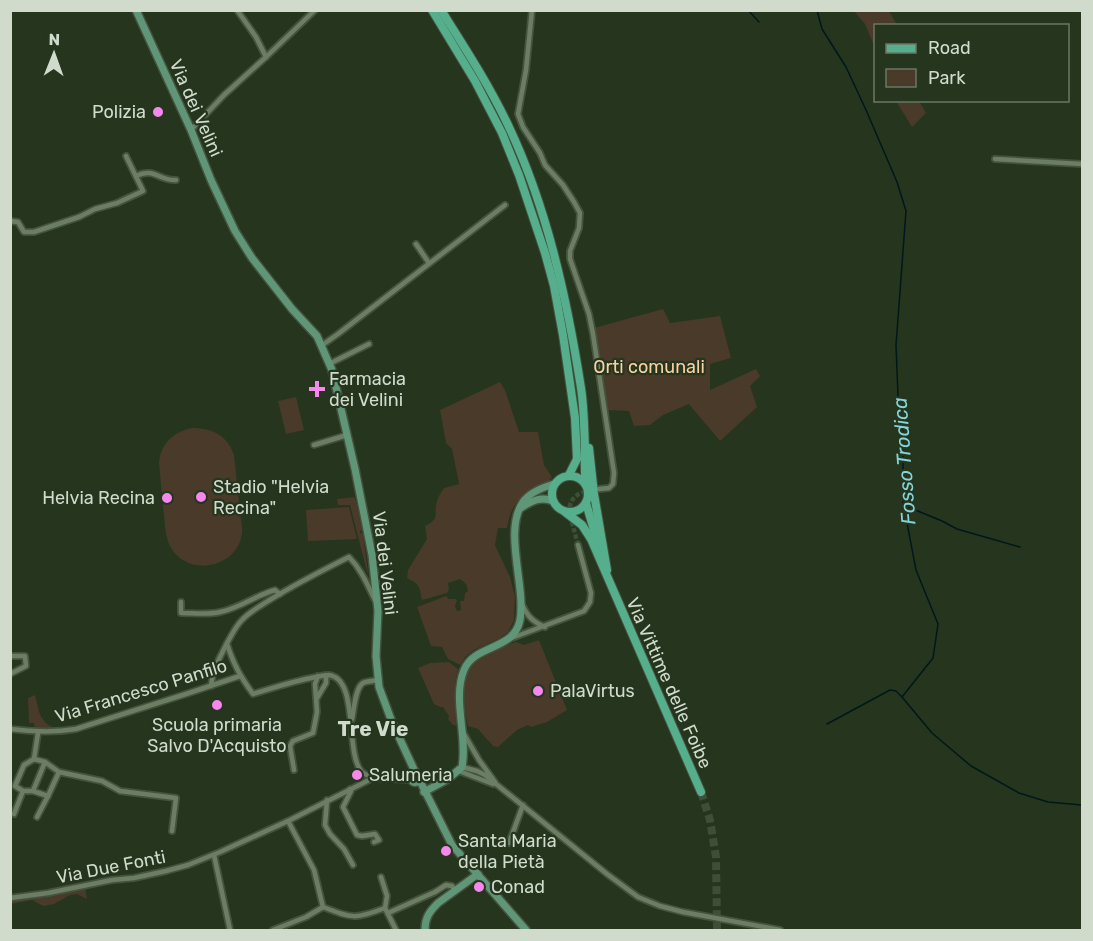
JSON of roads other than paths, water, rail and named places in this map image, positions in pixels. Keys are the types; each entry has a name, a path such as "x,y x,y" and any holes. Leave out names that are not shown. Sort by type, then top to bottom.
{"main road":[{"path":"432,10 475,81 502,133 519,175 545,253 564,335 575,418 577,459 569,475"},
{"path":"441,10 478,69 508,126 546,228 568,313 583,401 594,494 610,586"},
{"path":"583,401 585,483 589,493 586,503 577,511 565,512 556,506 553,501 554,484 569,475 585,483"},
{"name":"Via Vittime delle Foibe","path":"586,503 610,586"},
{"name":"Via Vittime delle Foibe","path":"565,512 576,519 587,531 701,792"}],"street":[{"name":"Via dei Velini","path":"136,10 235,231 252,258 316,336 329,364 368,530 377,604 376,656 379,687 412,776 424,792 452,845 526,930"},
{"path":"237,10 256,37 266,57"},
{"path":"191,130 224,95 315,10"},
{"path":"532,10 526,70 518,114 523,128 540,153 545,165 563,185 580,213 579,228 569,255 593,334 614,473 613,484 609,488 599,489"},
{"path":"10,221 18,222 24,232 34,232 144,191 126,156"},
{"path":"995,159 1083,164"},
{"path":"136,176 149,172 168,180 176,180"},
{"path":"321,346 505,205"},
{"path":"416,244 429,263"},
{"path":"329,364 369,344"},
{"path":"314,445 347,435"},
{"path":"508,640 520,620 515,523 522,502 527,497 554,484"},
{"path":"519,510 541,498 553,501"},
{"path":"424,792 448,779 460,769 463,760 461,679 464,669 474,656 508,640 584,611 590,602 591,593 578,545"},
{"path":"211,686 212,674 218,659 242,620 280,594 349,557 356,564 377,604"},
{"path":"182,602 181,613 219,613 275,590 280,594"},
{"path":"520,600 532,621 545,627"},
{"path":"227,644 240,676"},
{"path":"10,656 25,656 26,666 10,674"},
{"path":"317,698 326,683 326,675 332,676 344,688 348,700 355,756 361,771 373,778"},
{"name":"Via Francesco Panfilo","path":"10,729 38,733 76,729 240,676 253,694 326,675"},
{"path":"294,770 290,746 293,741 313,734 317,712 315,684 318,676"},
{"path":"351,727 360,686 363,683 379,680"},
{"path":"462,730 479,760 499,786 638,897 683,912 780,930"},
{"path":"34,759 38,733"},
{"path":"48,796 33,791 23,791 15,786 24,765 34,759 45,762 59,772 102,781 120,791 176,798 172,831"},
{"path":"33,791 45,762"},
{"path":"460,769 499,786"},
{"path":"37,817 59,772"},
{"name":"Via Due Fonti","path":"10,898 161,873 188,865 288,821 373,778 412,776"},
{"path":"350,789 343,807 357,835 375,834 379,840 374,842"},
{"path":"14,814 23,791"},
{"path":"327,800 325,825 344,849 353,865"},
{"path":"509,843 522,806"},
{"path":"288,821 314,870 323,907"},
{"path":"214,855 230,930"},
{"path":"425,930 428,914 438,903 478,874"},
{"path":"381,877 387,896 387,910 396,930"},
{"path":"323,907 347,916 360,917 433,893 446,885 452,886 455,891"},
{"path":"273,930 306,917 323,907"}],"waterway":[{"path":"748,10 759,22"},
{"name":"Fosso Trodica","path":"817,10 822,29 846,67 866,110 897,182 906,211 896,345 898,396 903,431 903,502 916,570 938,624 933,658 902,697 932,733 971,766 1019,793 1048,802 1082,805"},
{"path":"904,505 957,529 1020,547"},
{"path":"827,724 890,690 896,691 902,697"}],"tunnel":[{"path":"578,545 569,511 570,506 577,495 594,490"},
{"path":"701,792 710,820 716,857 717,930"}],"place":[{"name":"Polizia","path":"158,112"},
{"name":"Farmacia dei Velini","path":"317,389"},
{"name":"Stadio \"Helvia Recina\"","path":"201,497"},
{"name":"Helvia Recina","path":"167,498"},
{"name":"PalaVirtus","path":"538,691"},
{"name":"Scuola primaria Salvo D'Acquisto","path":"217,705"},
{"name":"Salumeria","path":"357,775"},
{"name":"Santa Maria della Pietà","path":"446,851"},
{"name":"Conad","path":"479,887"}],"district":[{"name":"Tre Vie","path":"373,728"}],"park label":[{"name":"Orti comunali","path":"649,367"}]}
